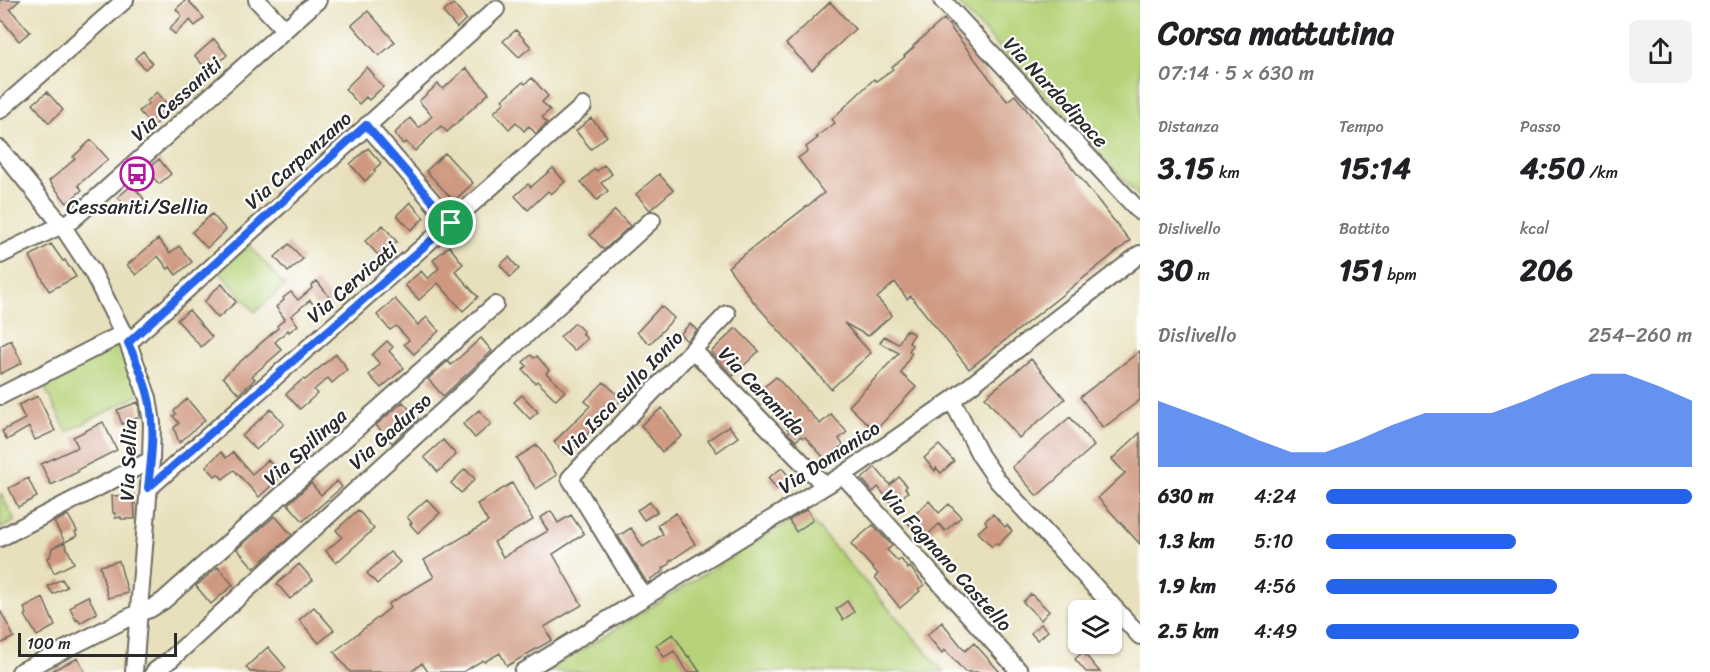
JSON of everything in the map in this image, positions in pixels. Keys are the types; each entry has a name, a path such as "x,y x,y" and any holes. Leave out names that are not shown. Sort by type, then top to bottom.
{"street":[{"path":"0,110 125,0"},
{"path":"257,0 285,30"},
{"name":"Via Cessaniti","path":"0,255 72,220 318,0"},
{"name":"Via Nardodipace","path":"942,0 1140,212"},
{"name":"Via Carpanzano","path":"0,396 126,338 496,9"},
{"name":"Via Cervicati","path":"148,488 583,106"},
{"path":"366,125 451,223"},
{"name":"Via Sellia","path":"0,149 61,224 95,277 126,338 150,404 151,460 134,672"},
{"name":"Via Gadurso","path":"154,672 652,220"},
{"name":"Via Domanico","path":"523,672 843,475 952,400 1140,254"},
{"name":"Via Spilinga","path":"20,672 154,607 167,597 495,305"},
{"name":"Via Isca sullo Ionio","path":"644,598 570,478 727,314"},
{"name":"Via Ceramida","path":"693,350 825,486"},
{"path":"952,400 980,455 997,480 1140,636"},
{"path":"0,538 151,460"},
{"name":"Via Fagnano Castello","path":"843,475 1020,672"}],"green space":[{"path":"955,0 1140,0 1140,197"},
{"path":"249,245 285,286 255,312 219,271"},
{"path":"120,343 141,394 67,432 43,384"},
{"path":"0,492 15,521 0,529"},
{"path":"804,512 944,672 546,672"}],"building":[{"path":"0,0 20,0 10,9 30,32 19,41 0,18"},
{"path":"186,0 204,18 195,26 190,20 175,34 169,29 182,16 176,9"},
{"path":"830,2 855,29 812,70 786,44"},
{"path":"453,4 466,19 457,28 443,12"},
{"path":"368,11 395,42 379,56 352,25"},
{"path":"944,19 1007,101 1015,95 1130,241 969,369 911,296 907,299 895,282 877,298 892,315 868,336 844,323 871,353 831,389 753,301 728,267 824,193 798,158 808,151 806,147 818,138 816,137 835,123 832,119 874,79 876,81 893,69 892,67 905,57 913,46"},
{"path":"516,30 531,47 519,57 503,41"},
{"path":"214,39 227,55 209,72 195,56"},
{"path":"143,51 152,63 145,69 135,58"},
{"path":"367,67 383,87 369,100 366,97 359,104 345,89"},
{"path":"466,68 489,93 447,132 441,126 415,151 406,142 403,144 394,134 410,118 419,128 432,116 419,101 438,84 443,89"},
{"path":"532,78 548,96 542,102 550,110 542,117 547,123 536,134 529,126 524,131 516,122 509,129 494,112 505,102 502,100 523,82 525,84"},
{"path":"47,92 63,110 49,123 33,104"},
{"path":"157,92 172,110 152,127 139,111"},
{"path":"591,118 607,136 591,149 576,131"},
{"path":"91,140 108,159 78,185 82,190 67,203 49,181 75,159 73,157"},
{"path":"368,148 381,163 365,181 350,164"},
{"path":"445,153 473,183 454,201 426,171"},
{"path":"159,159 171,174 159,184 147,170"},
{"path":"604,165 612,174 601,183 608,191 597,200 581,182 595,169 597,171"},
{"path":"553,168 565,182 551,194 548,191 528,210 515,196 528,184 531,187"},
{"path":"659,174 673,190 650,210 636,194"},
{"path":"132,185 144,199 130,211 118,197"},
{"path":"410,202 424,218 411,230 397,215"},
{"path":"615,210 630,226 604,250 590,235"},
{"path":"212,214 226,230 207,248 192,232"},
{"path":"383,225 397,242 380,257 365,241"},
{"path":"158,239 170,253 179,246 192,262 176,275 158,256 136,275 127,265"},
{"path":"51,244 76,277 49,291 30,256"},
{"path":"289,244 303,259 288,272 275,257"},
{"path":"449,246 463,264 455,271 478,297 463,311 438,283 419,300 405,285 421,271 428,279 439,268 433,260"},
{"path":"509,257 519,269 510,277 500,265"},
{"path":"317,281 332,300 323,308 320,304 316,308 310,300 291,316 298,325 289,332 288,330 275,342 282,350 252,376 255,379 239,394 223,377 285,319 276,307 284,300 283,298 291,292 298,300"},
{"path":"222,284 236,302 218,318 204,302"},
{"path":"395,299 418,325 427,317 439,331 414,354 404,344 409,340 396,326 390,330 377,315"},
{"path":"661,306 674,318 650,344 637,332"},
{"path":"189,310 212,337 201,347 177,320"},
{"path":"575,323 587,339 574,351 560,337"},
{"path":"690,324 697,330 687,341 680,334"},
{"path":"736,328 759,351 733,376 711,352"},
{"path":"906,330 914,334 909,343 912,345 909,351 912,352 901,373 916,387 875,431 849,406 899,353 880,343 884,336 898,344"},
{"path":"481,338 492,351 443,396 428,379 448,361 451,365"},
{"path":"11,340 22,363 0,374 0,346"},
{"path":"387,341 393,347 389,351 404,368 381,388 369,375 380,364 372,355"},
{"path":"1140,351 1140,400 1103,428 1080,397"},
{"path":"336,354 347,370 332,383 328,378 314,390 317,394 300,409 286,394"},
{"path":"531,355 534,358 537,356 549,370 546,373 565,391 556,400 523,370 527,366 523,362"},
{"path":"1031,359 1065,399 1019,438 985,397"},
{"path":"776,377 820,424 831,414 847,432 839,439 843,445 826,460 805,437 801,436 796,441 788,433 790,431 783,424 785,422 758,392"},
{"path":"604,382 622,399 567,455 554,442 590,406 585,401"},
{"path":"522,395 538,412 530,419 514,402"},
{"path":"38,396 55,431 35,440 29,427 7,440 2,431 25,419 18,405"},
{"path":"187,399 205,420 179,443 174,428 179,423 173,416 176,414 174,411"},
{"path":"138,402 140,417 122,424 117,410"},
{"path":"403,402 418,419 392,443 376,425"},
{"path":"662,408 682,436 662,452 641,425"},
{"path":"271,409 284,424 256,450 242,436"},
{"path":"479,410 491,424 475,438 463,424"},
{"path":"1070,417 1094,446 1037,496 1012,467"},
{"path":"103,422 117,450 51,485 41,464 78,447 73,437"},
{"path":"729,426 738,437 717,452 708,440"},
{"path":"1140,433 1140,544 1098,498 1125,473 1112,459"},
{"path":"443,440 456,455 438,472 424,457"},
{"path":"537,445 557,475 536,489 516,458"},
{"path":"939,445 954,461 941,473 936,468 935,471 924,458"},
{"path":"221,452 226,458 233,452 252,474 268,460 282,476 259,497 234,470 223,479 218,474 215,476 206,466"},
{"path":"875,467 890,485 899,477 907,486 905,488 908,492 893,505 878,487 873,492 862,479"},
{"path":"782,468 790,478 777,489 768,478"},
{"path":"465,469 475,479 461,493 451,483"},
{"path":"28,478 37,497 18,507 9,488"},
{"path":"337,481 342,487 303,521 288,504 311,483 321,495"},
{"path":"512,483 533,520 494,542 503,557 548,531 540,518 551,511 558,523 571,515 584,534 553,554 582,605 544,627 552,640 507,666 500,653 463,672 428,672 422,663 411,672 350,672 334,652 390,608 388,604 434,577 424,560 488,522 477,504"},
{"path":"134,495 135,519 115,518 112,496"},
{"path":"427,499 440,513 418,533 407,517"},
{"path":"929,501 939,513 949,504 961,517 945,531 939,524 923,539 907,522"},
{"path":"650,502 657,512 644,520 637,510"},
{"path":"807,509 813,520 796,532 789,520"},
{"path":"358,510 374,529 336,563 326,551 342,537 336,530"},
{"path":"676,513 695,544 669,562 670,564 663,568 664,571 647,583 618,536 631,528 643,547 663,534 657,525"},
{"path":"993,514 1012,531 998,545 996,543 992,547 978,532"},
{"path":"68,515 77,531 75,532 77,536 65,542 54,522"},
{"path":"275,516 292,535 254,568 237,549"},
{"path":"873,525 892,546 887,550 898,561 901,559 908,569 910,567 924,585 900,608 875,577 878,574 851,544"},
{"path":"64,542 74,563 54,573 47,558 50,557 52,548"},
{"path":"390,552 400,562 377,584 367,573"},
{"path":"119,561 128,593 108,598 100,566"},
{"path":"299,564 313,580 290,599 277,584"},
{"path":"218,567 233,585 211,604 196,586"},
{"path":"62,579 67,587 53,594 48,586"},
{"path":"1031,594 1049,611 1041,620 1023,602"},
{"path":"88,596 97,613 80,623 70,608 75,605 74,603"},
{"path":"43,598 55,626 37,636 25,615 27,614 24,608"},
{"path":"847,601 854,612 843,620 836,609"},
{"path":"314,607 334,630 319,643 299,620"},
{"path":"0,610 14,637 0,644"},
{"path":"942,622 965,651 974,643 1000,672 965,672 945,650 942,653 927,635"},
{"path":"1041,624 1048,631 1037,640 1031,633"},
{"path":"673,634 700,672 687,672 674,651 664,657 656,645"},
{"path":"268,647 286,668 281,672 250,672 246,667"},
{"path":"1081,654 1085,654 1100,672 1086,672 1075,659"},
{"path":"78,658 85,672 49,672"}],"place":[{"name":"Cessaniti/Sellia","path":"137,174"}],"route":[{"path":"366,125 451,223 148,488 152,417 145,386 128,343 366,125"}]}
